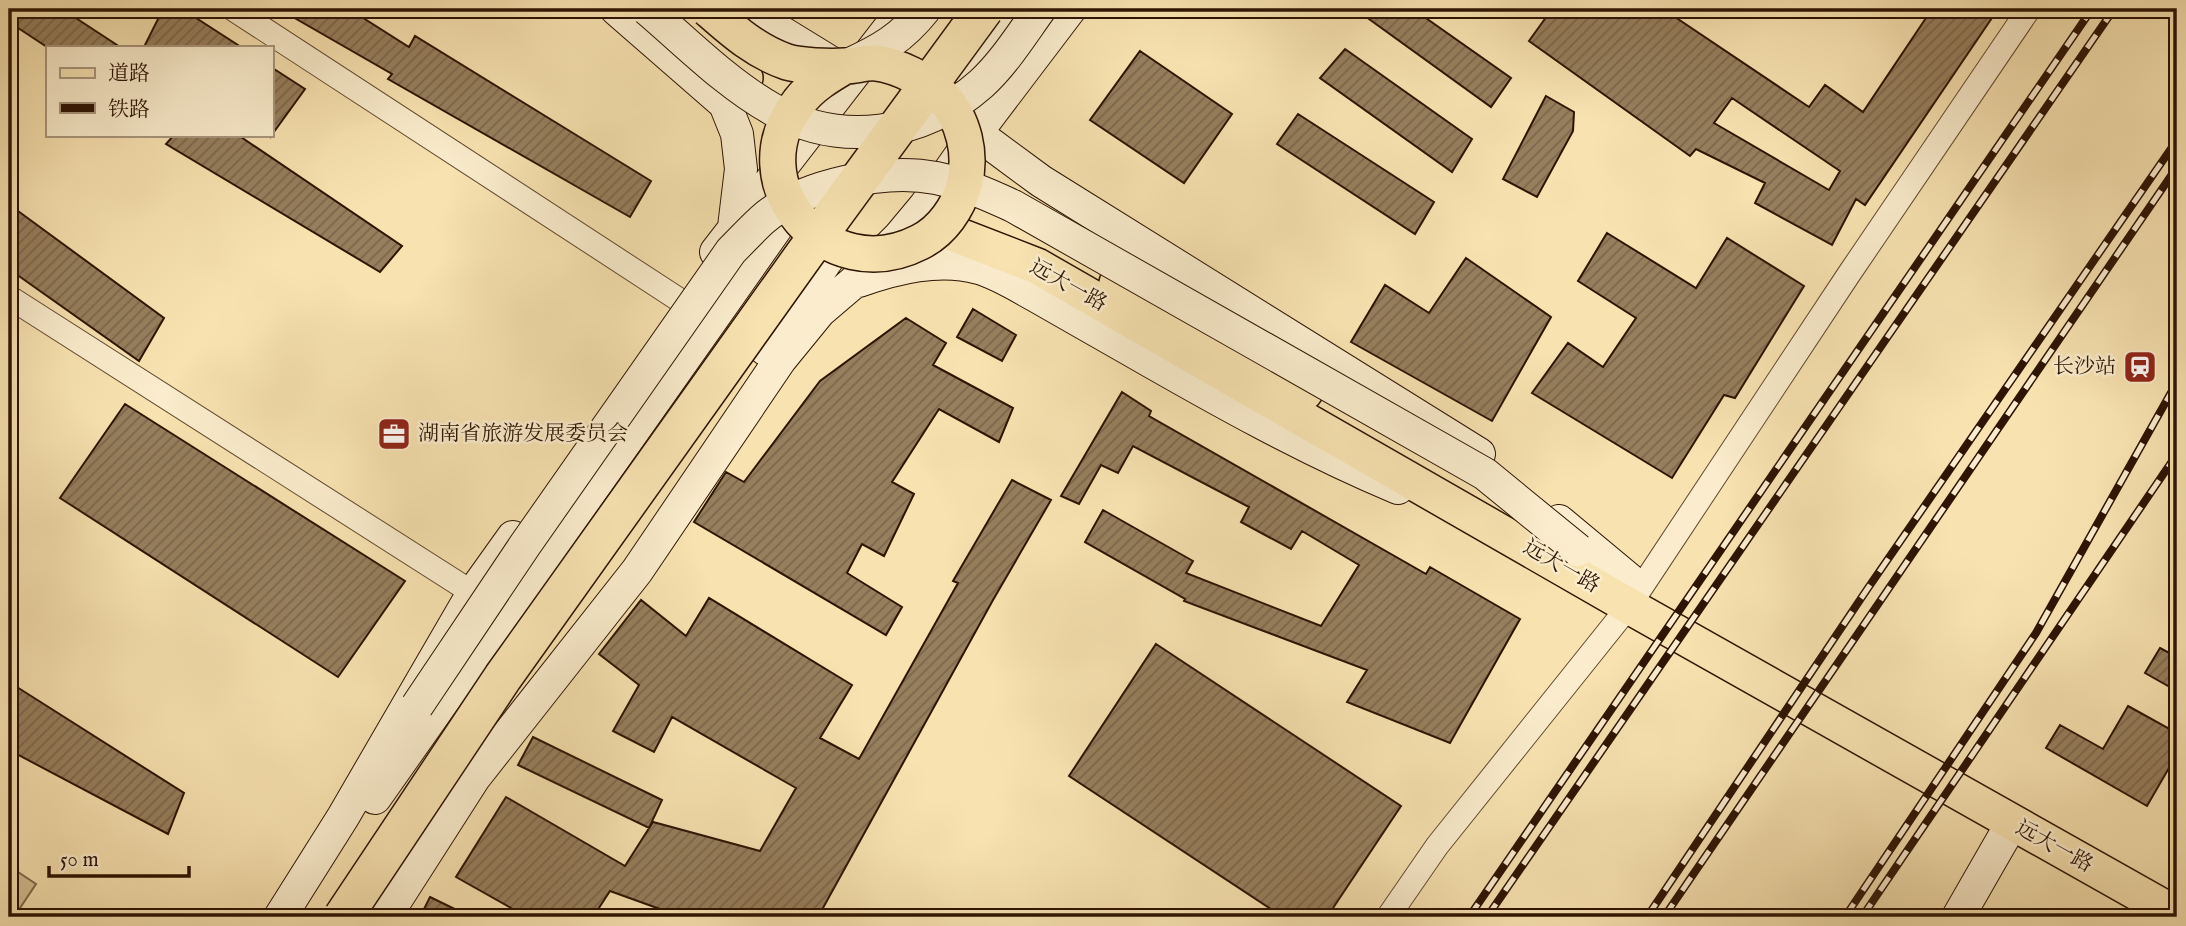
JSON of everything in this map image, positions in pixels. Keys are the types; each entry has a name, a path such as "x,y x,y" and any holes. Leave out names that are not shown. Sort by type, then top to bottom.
{"highway":[{"path":"319,917 485,667 954,9"},
{"path":"343,917 511,666 812,244 984,9"}],"main road":[{"path":"616,9 724,104 737,134 741,169 734,227"},
{"path":"648,9 734,83 770,108 814,127 844,133 871,133 932,116 950,106 981,84 1006,56 1040,9"},
{"path":"671,9 745,78 765,105 781,138"},
{"path":"708,9 747,43 788,62 849,71 884,48 914,23 925,9"},
{"path":"747,9 849,71"},
{"path":"280,917 343,817 473,593 734,227 849,71 904,9"},
{"path":"943,97 1008,9"},
{"path":"552,666 636,571 780,359 820,312 900,236 925,206 1070,9"},
{"path":"876,63 912,75 943,97 963,132 967,173 953,212 925,240 890,254 872,255 836,247 810,231 791,207 780,173 781,138 788,119 799,102 819,83 849,71 876,63"},
{"path":"976,134 1041,181 1482,457 1634,591"},
{"name":"远大一路","path":"967,173 1043,239 1578,550 1634,591 2012,823 2177,915"},
{"path":"343,817 525,545 731,251 763,218 803,196 840,182 894,176 933,178 971,187 1013,206 1485,474 1578,550"},
{"path":"309,872 352,830 791,207"},
{"name":"远大一路","path":"939,228 1037,266 1490,526 1634,591 2177,889"},
{"path":"385,917 474,778 836,247"},
{"path":"854,282 892,269 912,266 948,264 978,268 1026,290 1223,404 1363,473 1490,526"},
{"path":"1958,917 2012,823"}],"street":[{"path":"233,9 681,301"},
{"path":"1388,917 1437,846 1634,591 2029,9"},
{"path":"9,297 473,593"}],"shaded area":[{"path":"9,866 36,884 14,917 9,917"}],"building":[{"path":"9,9 62,9 118,46 46,46 9,22"},
{"path":"163,9 182,9 239,46 144,46"},
{"path":"279,9 349,9 409,47 415,36 651,181 630,217 388,79 392,74"},
{"path":"1376,9 1413,9 1511,78 1491,107 1369,19"},
{"path":"1552,9 1663,9 1809,107 1825,85 1863,112 1932,9 1998,9 1865,205 1856,199 1832,245 1755,203 1765,183 1696,149 1690,156 1529,41","holes":["1732,98 1840,171 1829,190 1714,123"]},
{"path":"1345,49 1472,139 1452,172 1320,78"},
{"path":"1140,51 1232,114 1184,183 1090,120"},
{"path":"273,68 305,89 273,133"},
{"path":"1546,96 1574,112 1573,131 1537,197 1503,179"},
{"path":"1298,114 1434,202 1415,234 1277,144"},
{"path":"173,136 239,136 402,246 380,272 166,144"},
{"path":"18,211 164,318 139,361 9,269 9,229"},
{"path":"1607,233 1696,288 1727,238 1804,286 1735,398 1724,395 1672,478 1532,393 1568,343 1603,367 1636,318 1578,281"},
{"path":"1466,258 1551,317 1492,421 1351,342 1385,285 1429,313"},
{"path":"973,309 1016,335 1002,361 957,337"},
{"path":"906,318 946,343 933,365 1013,408 999,442 939,409 892,482 914,494 884,556 862,544 847,573 902,607 886,635 694,522 726,472 744,482 820,381"},
{"path":"1122,392 1151,411 1149,416 1426,574 1430,567 1520,619 1450,743 1347,702 1367,670 1184,601 1185,599 1085,542 1103,510 1193,561 1186,573 1321,626 1359,565 1302,531 1291,549 1241,522 1249,507 1133,446 1118,473 1101,465 1079,504 1061,496"},
{"path":"125,404 405,581 338,677 60,498"},
{"path":"1012,480 1051,500 818,917 682,917 610,891 593,917 527,917 456,877 506,797 625,866 653,822 760,851 796,788 672,717 654,752 613,731 639,685 599,654 641,600 686,636 709,598 852,685 820,738 859,759 958,583 953,581"},
{"path":"1156,644 1401,806 1327,917 1283,917 1069,776"},
{"path":"2160,648 2177,657 2177,691 2145,673"},
{"path":"9,682 184,793 168,834 9,750"},
{"path":"2128,706 2177,733 2177,754 2147,806 2046,748 2060,725 2103,749"},
{"path":"533,737 662,800 649,828 518,765"},
{"path":"430,897 471,917 420,917"}],"railway":[{"path":"1469,917 2092,9"},
{"path":"1487,917 2114,9"},
{"path":"1647,917 1868,588 2177,140"},
{"path":"1664,917 2177,167"},
{"path":"1845,917 2036,633 2177,382"},
{"path":"1862,917 2177,454"}],"place":[{"name":"长沙站","path":"2140,367"},
{"name":"湖南省旅游发展委员会","path":"394,434"}]}
